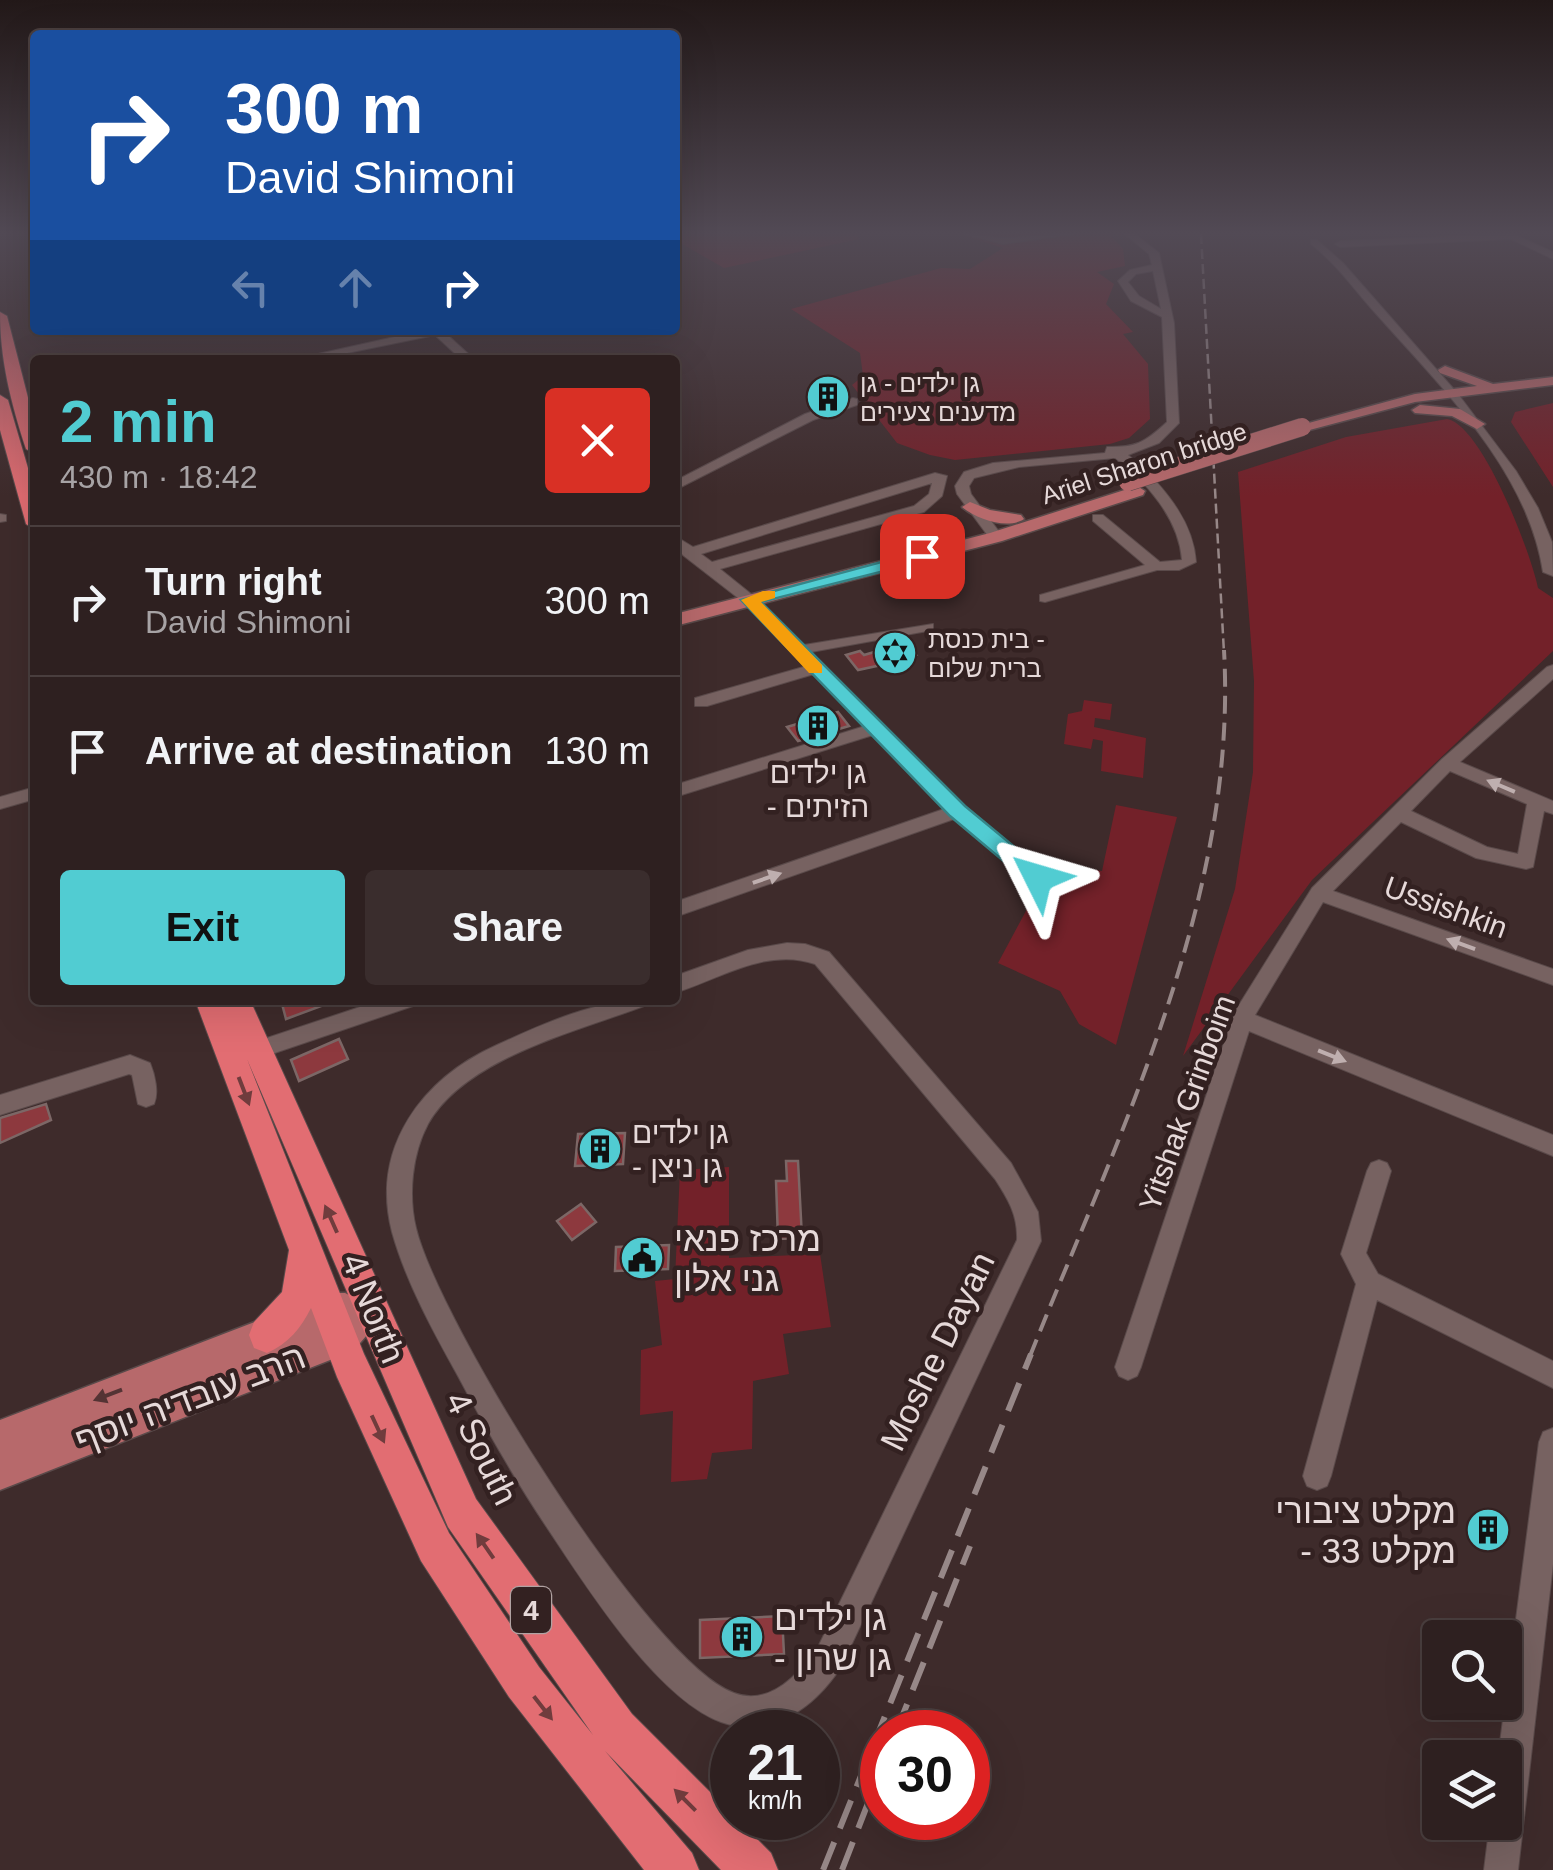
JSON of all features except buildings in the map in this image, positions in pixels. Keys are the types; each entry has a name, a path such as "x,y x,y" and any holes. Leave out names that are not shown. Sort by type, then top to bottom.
{"highway":[{"path":"1,321 30,497"},
{"name":"4 North","path":"211,1005 301,1242 347,1319 375,1424 435,1547 524,1682 637,1828 675,1870"},
{"name":"4 South","path":"238,1005 257,1050 347,1319 462,1513 616,1730 754,1870"},
{"path":"267,1335 287,1318 299,1300 304,1283 301,1242"}],"main road":[{"path":"1553,381 1512,390 1490,408 1485,425 1455,412 1418,404 1436,368 1473,382 1512,390 1553,392"},
{"name":"Ariel Sharon bridge","path":"988,531 1133,482 1305,432 1418,404 1512,390"},
{"name":"Ariel Sharon bridge","path":"988,531 1133,482"},
{"path":"952,536 964,526 965,509 1015,519"},
{"path":"680,618 952,536 988,531"},
{"path":"680,607 741,597 988,531"},
{"path":"0,1436 267,1335 347,1319"},
{"name":"הרב עובדיה יוסף","path":"0,1472 347,1319"}],"street":[{"path":"988,531 965,509 962,486 964,480 981,469 1112,453 1149,443 1168,431 1175,417 1171,408 1166,321"},
{"path":"1396,321 1436,368"},
{"path":"1396,321 1525,471 1553,530"},
{"path":"320,355 414,335"},
{"path":"442,335 464,355"},
{"path":"680,483 809,417 853,402"},
{"path":"1485,425 1524,494 1549,554 1552,576"},
{"path":"1045,598 1156,566 1180,567 1189,562 1184,530 1168,506 1133,482 1112,453"},
{"path":"688,553 940,476 935,496 919,509 710,571"},
{"path":"1098,518 1156,566"},
{"path":"680,545 773,625 957,811 1038,878"},
{"path":"798,651 833,641 892,638 928,627"},
{"path":"701,702 815,668"},
{"name":"Yitshak Grinboim","path":"1128,1368 1242,1019 1319,893 1448,763 1553,670"},
{"path":"680,789 874,730"},
{"path":"1398,814 1484,853 1526,862 1545,805 1448,763"},
{"path":"0,791 30,782"},
{"path":"0,803 30,794"},
{"path":"680,908 957,811"},
{"name":"Ussishkin","path":"1319,893 1553,977"},
{"name":"Moshe Dayan","path":"624,1005 482,1061 450,1081 428,1105 414,1132 400,1182 404,1233 446,1325 550,1509 650,1643 688,1684 729,1709 767,1708 790,1702 814,1683 1029,1241 1028,1210 1002,1171 822,958 792,950 680,983"},
{"path":"257,1050 391,1005"},
{"path":"1242,1019 1553,1146"},
{"path":"0,1105 130,1064 142,1070 146,1097"},
{"path":"1380,1171 1353,1254 1369,1283 1553,1376"},
{"path":"1317,1476 1369,1283"},
{"path":"1501,1870 1553,1442"}],"shaded area":[{"path":"810,321 1123,321 1133,332 1123,334 1148,364 1150,419 1129,438 1110,444 955,460 930,455 897,443 852,385 863,376 860,353"},
{"path":"1553,403 1553,487 1511,422 1515,412"},
{"path":"1447,419 1461,427 1489,466 1526,548 1538,588 1553,598 1553,651 1312,880 1183,1056 1235,889 1253,772 1254,681 1238,472 1346,437"},
{"path":"1084,700 1112,704 1110,720 1095,718 1094,727 1146,738 1143,778 1101,771 1103,741 1093,739 1091,749 1064,744 1068,714 1082,711"},
{"path":"1116,805 1177,817 1116,1045 1079,1024 1060,991 998,963 1051,864 1102,871"},
{"path":"729,1167 729,1258 820,1254 831,1327 783,1334 789,1374 753,1381 752,1449 712,1453 707,1479 671,1482 673,1411 640,1415 641,1350 662,1345 655,1281 675,1279 680,1170"}],"railway":[{"path":"1206,321 1224,653"},
{"path":"1030,1356 1134,1100 1166,1012 1192,923 1212,833 1223,742 1224,653"},
{"path":"823,1870 1031,1354"},
{"path":"905,1710 970,1546"},
{"path":"842,1870 860,1824"}],"slow traffic":[{"path":"769,595 749,600 815,669"}],"place":[{"name":"גן ילדים - גן מדענים צעירים","path":"828,397"},
{"name":"בית כנסת - ברית שלום","path":"895,653"},
{"name":"גן ילדים - הזיתים","path":"818,726"},
{"name":"גן ילדים - גן ניצן","path":"600,1149"},
{"name":"מרכז פנאי גני אלון","path":"642,1258"},
{"name":"מקלט ציבורי - מקלט 33","path":"1488,1530"},
{"name":"גן ילדים - גן שרון","path":"742,1637"}],"route":[{"path":"922,556 749,600 957,811 1038,878"}]}
